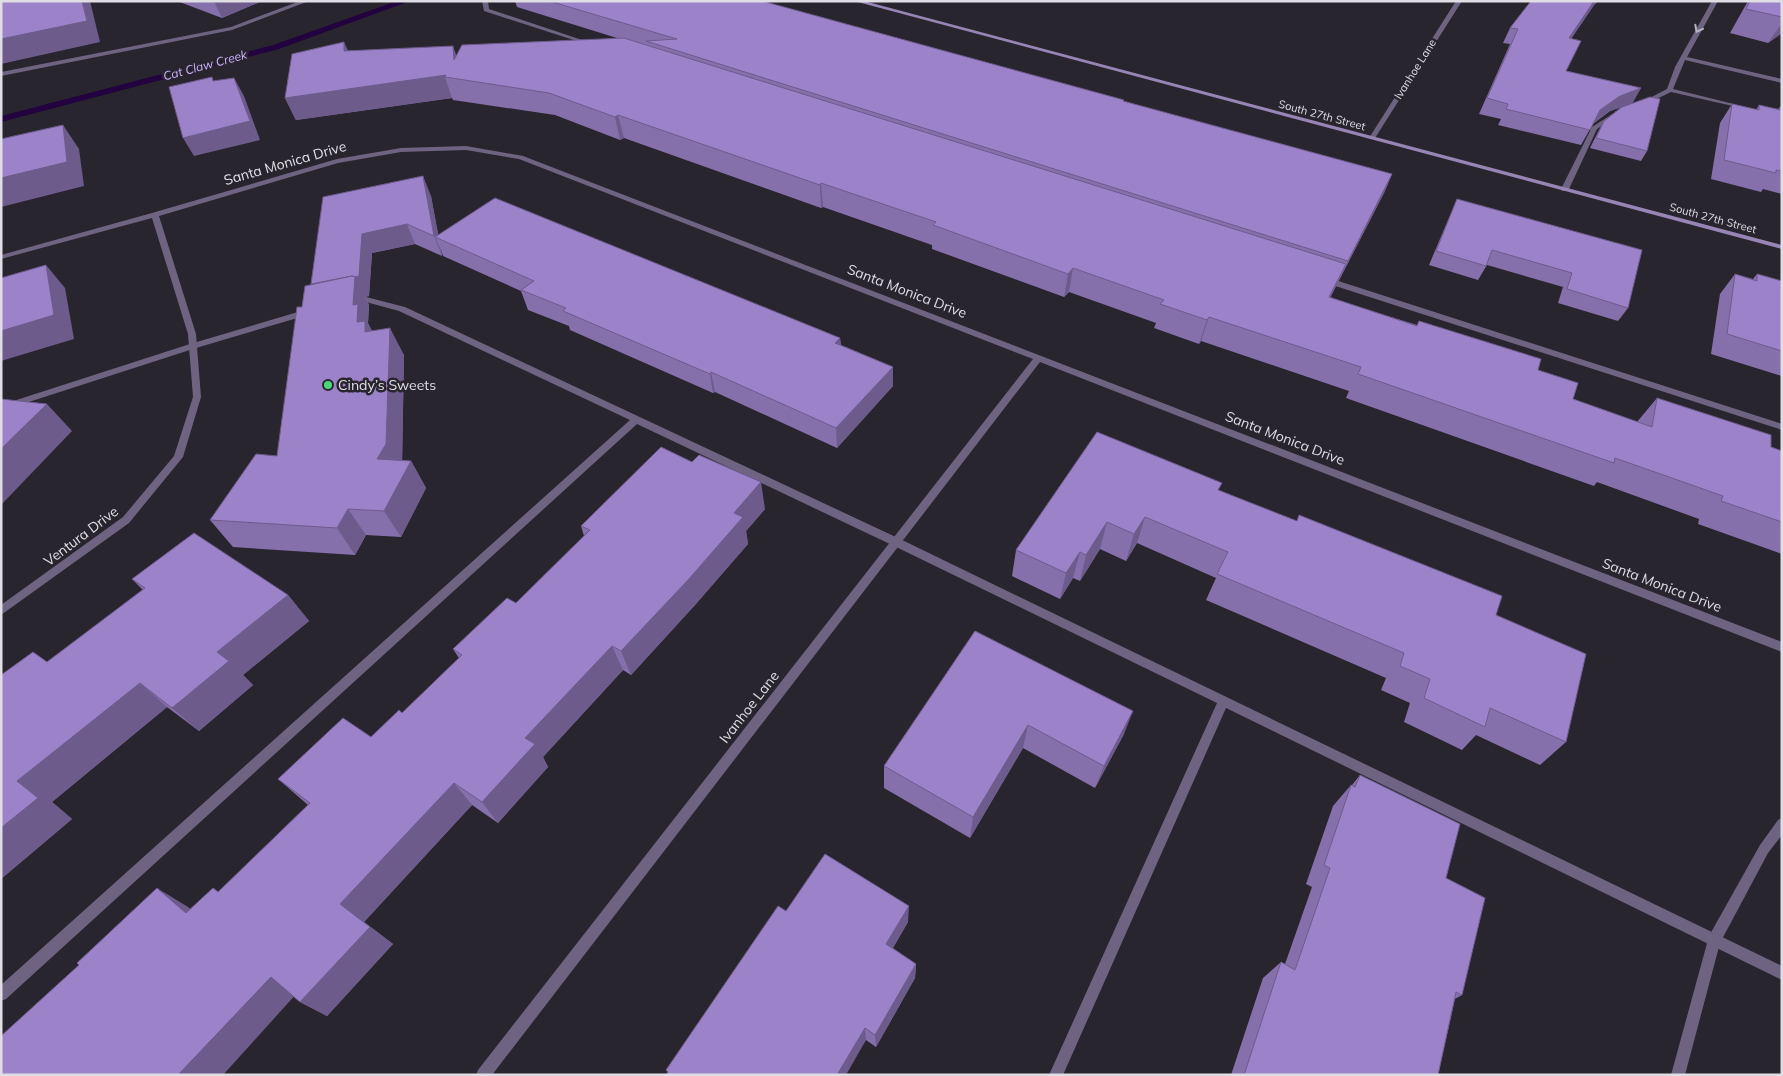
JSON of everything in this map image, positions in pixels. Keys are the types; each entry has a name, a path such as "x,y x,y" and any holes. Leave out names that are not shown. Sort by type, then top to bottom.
{"main road":[{"name":"South 27th Street","path":"857,1 1782,247"}],"street":[{"path":"1,74 232,28 306,1"},
{"path":"485,1 486,10 599,47"},
{"name":"Ivanhoe Lane","path":"1372,138 1460,1"},
{"path":"1670,90 1683,58 1715,1"},
{"path":"1683,58 1782,81"},
{"path":"1641,104 1670,90 1754,110"},
{"path":"1565,190 1594,128 1613,114 1622,111"},
{"name":"Santa Monica Drive","path":"1,257 155,215 337,161 401,150 466,148 521,157 1782,647"},
{"name":"Ventura Drive","path":"1,611 126,520 178,457 197,397 192,334 155,215"},
{"path":"1318,278 1782,426"},
{"path":"343,304 366,300 402,309 896,542 1782,973"},
{"path":"1,408 193,346 317,310"},
{"name":"Ivanhoe Lane","path":"483,1075 1039,357"},
{"path":"1,994 636,420"},
{"path":"1056,1075 1223,702"},
{"path":"1678,1075 1714,941 1764,849 1782,824"}],"building":[{"path":"1,1 82,1 87,21 1,39"},
{"path":"549,1 762,1 1392,174 1348,261 646,41 677,39"},
{"path":"1531,1 1594,1 1569,38 1581,41 1566,71 1641,88 1620,96 1600,110 1590,130 1506,109 1508,104 1487,98 1518,29 1510,28"},
{"path":"1750,1 1782,1 1782,17 1746,9"},
{"path":"624,38 1346,264 1329,297 1417,326 1419,321 1541,359 1538,370 1578,383 1573,399 1652,427 1657,398 1771,435 1771,447 1782,451 1782,522 1721,501 1723,496 1615,458 1614,463 1358,374 1361,367 1209,317 1207,320 1160,304 1164,300 1073,268 1068,274 933,225 936,222 821,183 820,185 618,115 615,117 549,93 445,77 446,75 285,98 292,54 344,42 344,51 453,46 454,60 462,45"},
{"path":"212,77 213,81 234,78 250,121 183,138 169,87"},
{"path":"1650,97 1660,99 1647,151 1596,138 1604,121 1622,107"},
{"path":"1732,104 1759,110 1759,105 1780,110 1782,105 1782,171 1776,170 1776,173 1724,160"},
{"path":"63,125 67,162 1,178 1,139"},
{"path":"423,176 434,236 407,224 362,234 359,276 311,284 323,197"},
{"path":"495,198 840,338 835,343 893,367 836,428 711,372 710,374 563,311 566,308 521,290 534,281 435,237"},
{"path":"1457,199 1642,250 1628,308 1567,289 1572,273 1492,250 1486,266 1436,251"},
{"path":"46,265 54,315 1,331 1,278"},
{"path":"1735,274 1757,281 1757,274 1782,281 1782,351 1727,334"},
{"path":"352,276 355,277 353,305 358,304 357,322 365,321 365,332 390,328 386,444 377,459 411,461 384,511 348,509 337,528 210,520 256,454 277,456 297,307 302,307 305,286"},
{"path":"1,399 47,404 1,449"},
{"path":"1097,432 1222,483 1218,490 1297,521 1299,515 1502,596 1496,615 1586,654 1566,742 1490,708 1485,727 1424,698 1430,679 1400,666 1404,653 1217,574 1228,552 1145,517 1134,534 1107,522 1086,555 1080,552 1066,573 1016,550"},
{"path":"661,447 692,462 699,455 761,482 734,513 743,517 688,580 621,651 612,646 525,738 535,744 482,802 454,783 340,904 370,927 300,1002 271,977 178,1075 1,1075 1,1036 79,965 77,963 157,888 186,913 213,888 218,892 310,803 278,779 343,718 371,737 399,710 402,713 462,655 453,649 507,598 516,603 590,530 581,526"},
{"path":"194,533 288,595 217,652 229,661 172,708 140,683 17,781 38,798 1,828 1,675 33,652 47,662 145,588 132,579"},
{"path":"975,631 1133,711 1104,766 1028,725 973,817 884,766"},
{"path":"1360,775 1460,824 1446,878 1485,898 1462,995 1456,992 1438,1075 1244,1075 1281,962 1295,970 1330,868 1324,865 1351,785 1355,787"},
{"path":"825,854 909,906 886,944 916,964 875,1035 865,1028 837,1075 666,1075 668,1072 666,1070 778,906 786,911"}],"waterway":[{"name":"Cat Claw Creek","path":"1,119 276,47 406,1"}],"place":[{"name":"Cindy’s Sweets","path":"328,385"}]}
